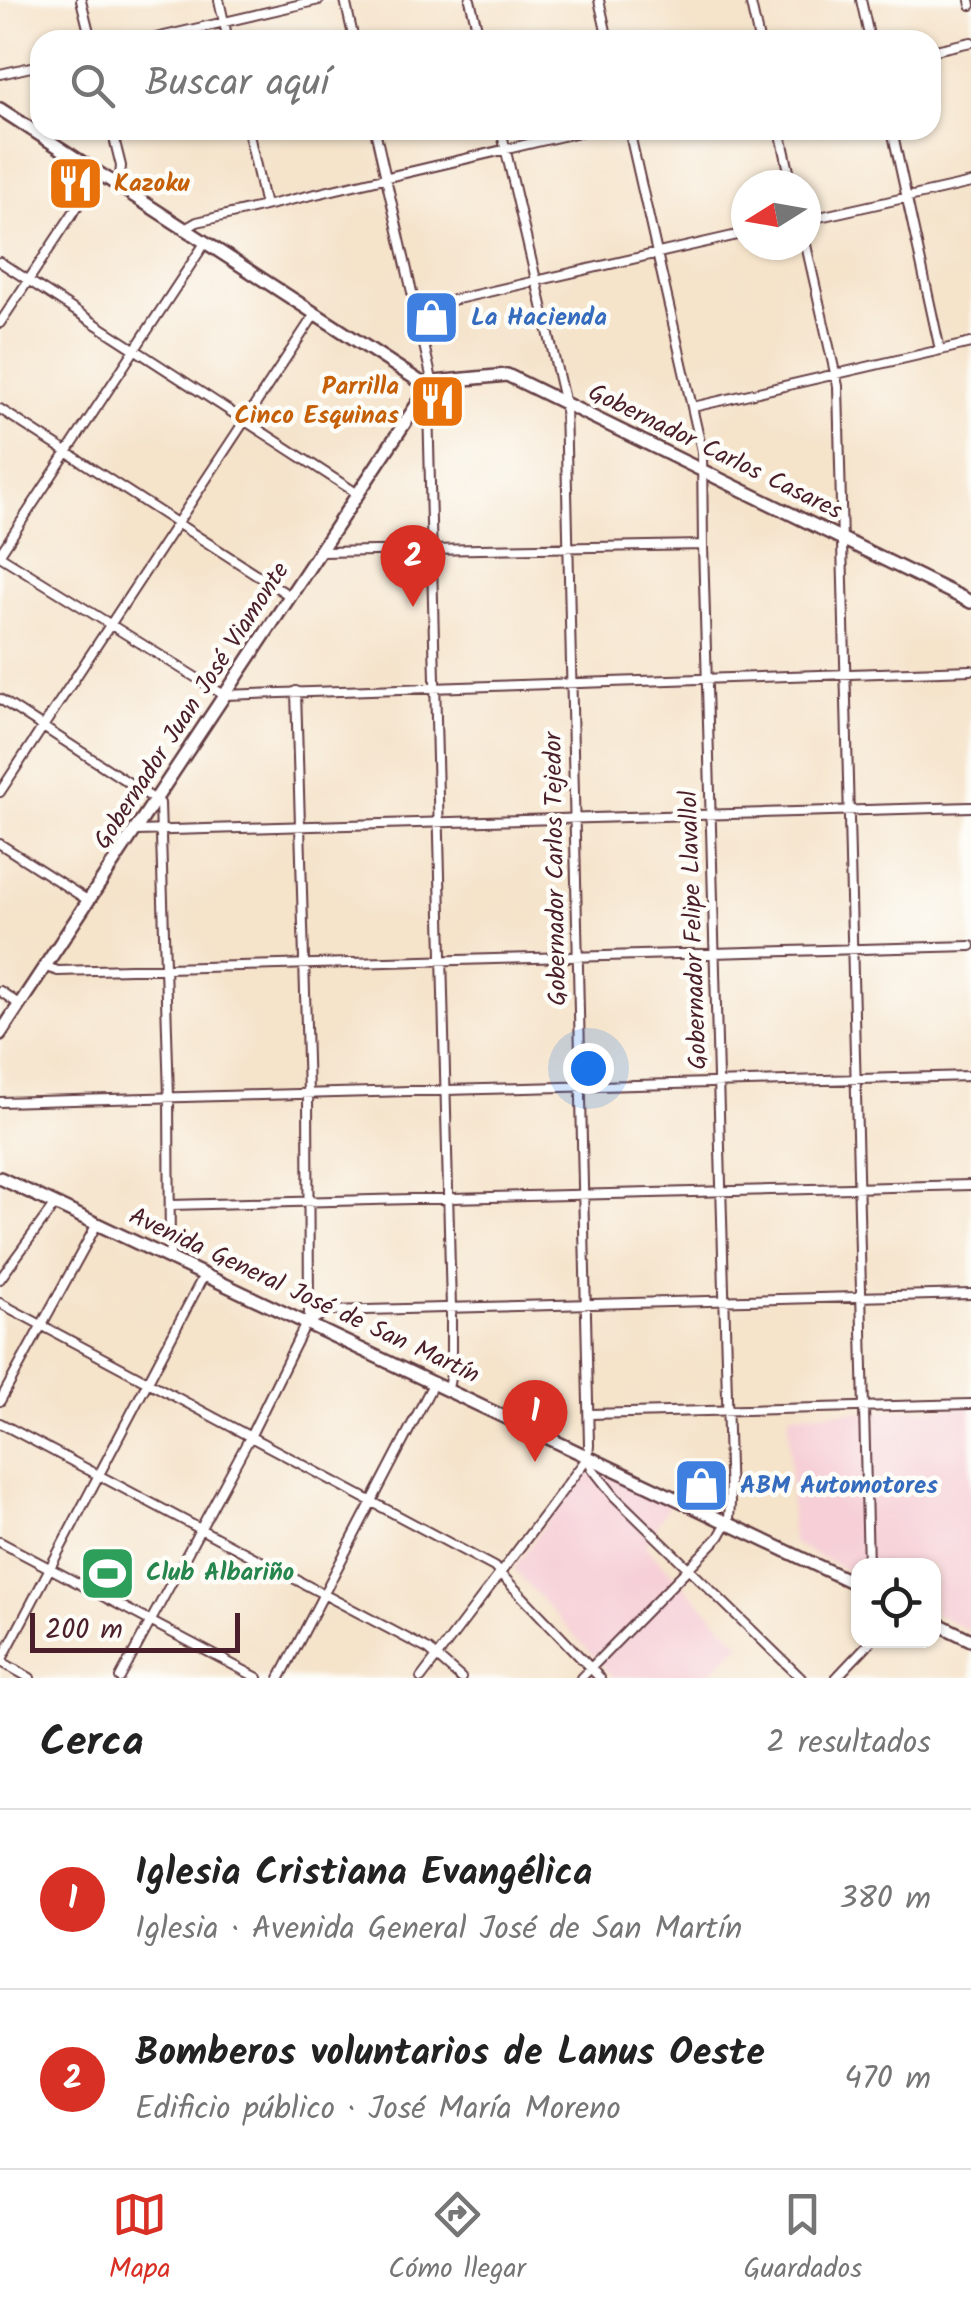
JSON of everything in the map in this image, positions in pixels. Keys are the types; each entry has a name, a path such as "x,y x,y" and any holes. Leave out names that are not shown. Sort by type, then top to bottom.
{"street":[{"path":"81,0 88,30"},
{"path":"219,0 226,30"},
{"path":"190,30 319,0"},
{"path":"345,0 352,30"},
{"path":"470,0 478,30"},
{"path":"599,0 606,30"},
{"path":"750,0 757,30"},
{"path":"861,0 868,30"},
{"path":"941,49 971,42"},
{"path":"0,74 30,67"},
{"path":"0,110 30,129"},
{"path":"47,140 427,388"},
{"path":"114,140 121,166 119,187"},
{"path":"250,140 266,206"},
{"path":"377,140 418,308 428,405 451,1308 452,1374 448,1388"},
{"name":"Gobernador Carlos Tejedor","path":"503,140 565,404 588,1457"},
{"path":"185,230 196,222 544,140"},
{"name":"Gobernador Felipe Llavallol","path":"631,140 702,451 728,1410 727,1524"},
{"path":"782,140 789,170"},
{"path":"894,140 940,350"},
{"path":"0,323 100,174"},
{"path":"821,217 971,183"},
{"path":"418,308 731,236"},
{"path":"206,243 0,555 224,694 971,670"},
{"path":"810,260 836,373 868,1558"},
{"path":"0,262 358,494"},
{"path":"0,792 315,314"},
{"path":"693,407 971,343"},
{"name":"Gobernador Carlos Casares","path":"427,388 446,378 507,375 971,602"},
{"name":"Gobernador Juan José Viamonte","path":"0,1034 427,388"},
{"path":"0,409 290,596"},
{"path":"321,552 703,545"},
{"path":"120,1678 250,1437 309,1316 308,1092 296,690"},
{"path":"0,699 156,799 161,810 170,1259"},
{"path":"136,831 971,807"},
{"path":"0,844 89,901"},
{"path":"46,967 58,970 971,946"},
{"path":"0,992 20,1004"},
{"path":"0,1102 971,1076"},
{"name":"Avenida General José de San Martín","path":"0,1178 851,1582"},
{"path":"171,1206 971,1186"},
{"path":"0,1278 54,1204"},
{"path":"0,1402 97,1224"},
{"path":"30,1678 0,1662 204,1275"},
{"path":"306,1324 328,1312 971,1294"},
{"path":"0,1303 500,1571 600,1678"},
{"path":"280,1678 434,1382"},
{"path":"590,1414 971,1404"},
{"path":"0,1423 437,1655 461,1678"},
{"path":"421,1678 588,1457 606,1488 800,1678"},
{"path":"581,1678 727,1524"},
{"path":"0,1542 258,1678"},
{"path":"941,1625 971,1640"},
{"path":"836,1678 864,1648"}],"shaded area":[{"path":"971,1406 971,1632 941,1617 941,1558 851,1558 851,1572 792,1543 789,1414"},
{"path":"588,1462 671,1501 645,1546 741,1644 704,1678 613,1678 514,1569"}],"place":[{"name":"Kazoku","path":"75,184"},
{"name":"La Hacienda","path":"432,318"},
{"name":"Parrilla Cinco Esquinas","path":"438,401"},
{"name":"Bomberos voluntarios de Lanus Oeste","path":"413,607"},
{"name":"Iglesia Cristiana Evangélica","path":"535,1462"},
{"name":"ABM Automotores","path":"701,1486"},
{"name":"Club Albariño","path":"107,1573"}]}
